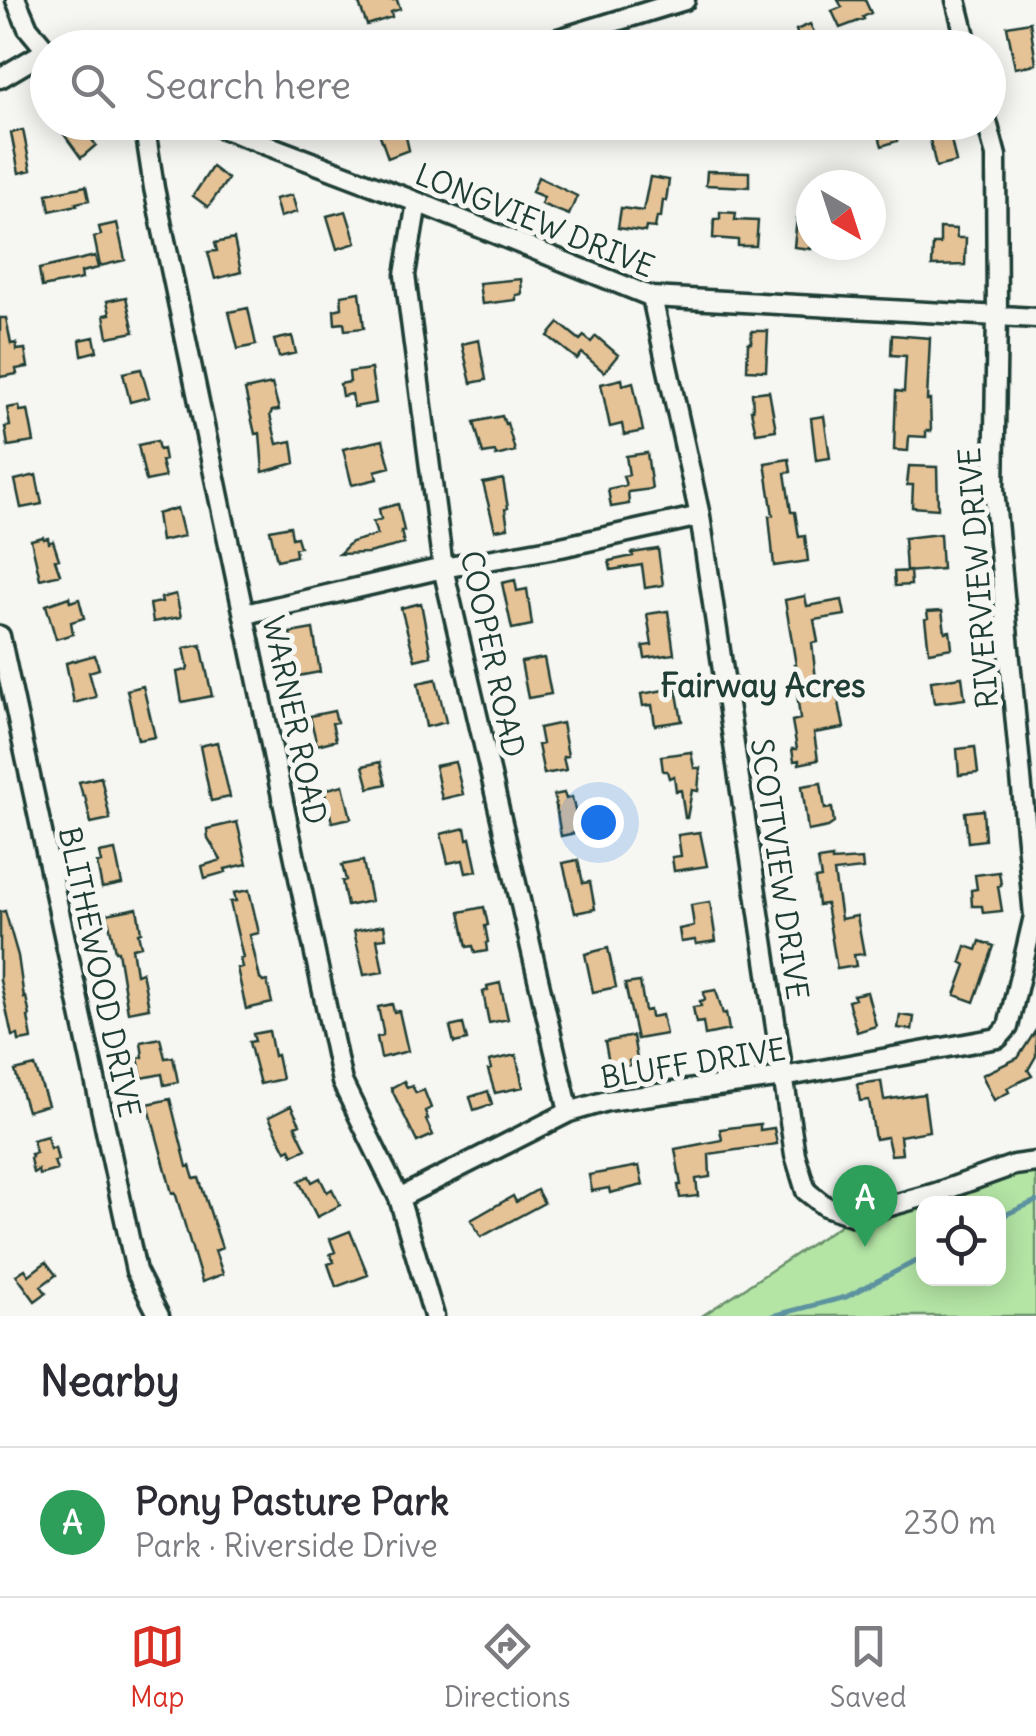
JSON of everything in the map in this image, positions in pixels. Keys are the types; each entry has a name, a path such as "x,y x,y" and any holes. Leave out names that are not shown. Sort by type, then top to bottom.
{"street":[{"path":"16,0 30,30"},
{"path":"588,30 685,0"},
{"path":"956,0 964,30"},
{"path":"0,78 30,61"},
{"name":"WARNER ROAD","path":"147,140 342,1082 399,1198 434,1316"},
{"name":"LONGVIEW DRIVE","path":"253,140 652,297 1036,318"},
{"name":"RIVERVIEW DRIVE","path":"992,140 996,156 997,316 994,489 1034,916 1008,1027"},
{"name":"COOPER ROAD","path":"417,202 404,275 443,568 569,1112"},
{"name":"SCOTTVIEW DRIVE","path":"652,297 700,516 795,1155 806,1191 825,1206 854,1216 902,1204 1014,1165 1036,1162"},
{"path":"245,614 443,568 562,547 700,516"},
{"name":"BLITHEWOOD DRIVE","path":"0,636 136,1271 158,1316"},
{"name":"BLUFF DRIVE","path":"399,1198 569,1112 607,1101 783,1078 998,1038 1008,1027"}],"green space":[{"path":"1036,1162 1036,1316 702,1316 854,1216 916,1198 916,1286 1006,1286 1006,1196 921,1196"}],"building":[{"path":"397,0 400,9 391,12 392,17 367,25 359,4"},
{"path":"838,0 865,0 871,13 840,28 832,11 842,7"},
{"path":"1030,22 1036,64 1015,68 1007,26"},
{"path":"23,130 31,170 19,173 11,133"},
{"path":"68,140 92,140 96,145 81,158"},
{"path":"382,140 407,140 409,150 388,158"},
{"path":"930,140 951,140 956,162 936,167"},
{"path":"212,167 228,179 208,207 193,196"},
{"path":"707,171 749,172 749,187 706,185"},
{"path":"538,177 577,196 569,215 541,204 544,197 532,192"},
{"path":"650,177 669,180 655,228 646,227 645,232 618,228 621,208 643,211"},
{"path":"86,186 89,200 50,211 47,194"},
{"path":"292,195 297,212 280,217 275,199"},
{"path":"346,211 356,243 337,249 327,216"},
{"path":"720,212 736,213 735,220 758,221 756,246 738,246 738,240 713,238 714,219 720,219"},
{"path":"117,223 125,260 100,266 94,237 101,235 99,227"},
{"path":"940,228 956,229 957,238 966,238 965,265 932,266 933,244 940,244"},
{"path":"234,239 241,272 215,279 208,252 217,251 215,243"},
{"path":"95,256 98,268 81,272 82,279 42,287 39,269"},
{"path":"521,279 522,294 516,295 516,300 482,304 479,283"},
{"path":"360,292 364,328 345,330 344,323 335,324 334,310 342,308 341,295"},
{"path":"126,297 134,332 108,337 104,315 110,314 107,301"},
{"path":"248,308 256,345 238,349 229,312"},
{"path":"0,318 6,318 11,344 16,343 17,350 25,349 28,367 0,377"},
{"path":"559,323 580,340 584,336 591,342 596,336 618,355 604,372 582,353 577,359 548,336"},
{"path":"752,331 768,331 766,371 747,370"},
{"path":"892,335 930,338 927,400 931,431 926,431 926,437 909,436 908,451 894,450 896,391 904,392 906,356 891,355"},
{"path":"292,336 296,353 279,357 274,340"},
{"path":"94,337 97,351 82,355 80,340"},
{"path":"479,340 486,380 471,383 462,344"},
{"path":"141,369 149,397 130,402 123,373"},
{"path":"371,369 376,403 354,407 352,394 342,396 340,384 350,382 349,372"},
{"path":"622,379 623,385 633,382 643,431 624,435 622,424 610,427 601,384"},
{"path":"272,384 279,410 270,415 277,444 292,441 295,463 263,472 260,433 255,434 245,390"},
{"path":"769,391 776,430 756,433 752,393"},
{"path":"19,406 20,411 28,410 34,442 8,446 7,408"},
{"path":"502,416 515,451 496,456 495,452 483,454 474,422"},
{"path":"824,416 830,458 816,460 811,418"},
{"path":"383,440 390,467 375,471 377,479 352,485 343,449"},
{"path":"157,441 159,450 163,449 165,477 146,481 138,445"},
{"path":"647,453 652,489 628,492 629,504 611,507 608,489 626,485 623,476 629,475 626,456"},
{"path":"789,459 791,472 785,473 791,512 795,512 799,537 805,536 808,561 774,566 769,516 773,515 765,463"},
{"path":"909,466 937,467 938,509 912,507 913,485 907,485"},
{"path":"36,475 42,504 21,508 15,480"},
{"path":"503,479 508,528 495,530 483,483"},
{"path":"398,504 404,544 368,553 339,554 351,542 377,535 373,522 381,519 379,509"},
{"path":"177,508 184,536 161,541 157,514"},
{"path":"290,526 292,538 297,537 300,547 295,548 296,556 277,560 270,530"},
{"path":"940,534 942,569 906,572 904,538"},
{"path":"43,537 49,543 53,541 60,574 40,579 31,540"},
{"path":"658,549 663,585 645,588 642,565 611,570 609,561"},
{"path":"910,571 911,585 895,586 894,572"},
{"path":"515,580 517,591 527,589 532,625 512,629 502,583"},
{"path":"176,594 181,617 153,622 150,604"},
{"path":"805,596 807,606 842,600 845,615 814,620 818,642 812,643 816,680 826,679 826,684 857,680 859,694 838,697 844,728 814,733 818,760 799,764 799,760 794,761 792,749 797,749 792,721 800,719 785,600"},
{"path":"69,597 70,602 79,599 84,618 71,622 73,634 56,639 46,605"},
{"path":"421,603 431,656 415,660 401,608"},
{"path":"668,611 674,654 645,658 643,646 652,645 647,614"},
{"path":"942,611 952,648 929,652 927,612"},
{"path":"313,629 320,672 298,676 290,633"},
{"path":"201,645 212,696 182,702 177,672 188,667 184,648"},
{"path":"95,655 99,669 89,672 96,697 74,703 66,663"},
{"path":"544,658 551,694 528,698 521,662"},
{"path":"962,677 965,699 934,703 931,681"},
{"path":"436,679 446,722 426,727 418,683"},
{"path":"143,686 155,737 138,740 127,690"},
{"path":"676,688 682,721 655,725 652,705 643,706 641,694"},
{"path":"334,711 336,740 317,745 310,716"},
{"path":"562,723 568,756 563,757 566,770 544,774 539,728"},
{"path":"217,742 230,797 211,801 200,746"},
{"path":"975,747 978,773 959,775 957,749"},
{"path":"691,752 694,768 700,768 698,791 692,790 685,818 681,790 676,791 674,776 669,778 667,771 663,771 661,756"},
{"path":"380,762 386,784 369,788 363,766"},
{"path":"455,762 463,794 442,799 435,766"},
{"path":"101,777 110,819 91,823 79,782"},
{"path":"821,783 825,809 832,808 834,823 808,831 802,786"},
{"path":"343,785 351,818 332,822 324,790"},
{"path":"564,793 566,799 572,797 580,832 561,836 554,795"},
{"path":"983,810 985,840 968,842 965,812"},
{"path":"237,822 247,864 205,878 202,866 221,860 207,829"},
{"path":"465,828 477,871 466,873 463,860 448,863 441,834"},
{"path":"700,832 707,866 674,871 672,857 681,856 678,835"},
{"path":"115,850 122,884 102,888 99,853"},
{"path":"862,859 863,869 834,872 841,919 857,916 864,954 854,955 856,966 837,969 826,904 818,905 815,879 821,878 818,860"},
{"path":"578,860 583,883 590,882 595,909 575,913 563,863"},
{"path":"363,861 371,901 347,906 342,865"},
{"path":"999,872 1002,911 983,913 982,906 972,906 971,890 977,889 975,875"},
{"path":"249,890 259,933 250,935 260,979 267,981 272,1003 246,1009 237,968 242,967 243,958 230,902 236,901 234,893"},
{"path":"710,902 716,941 681,942 679,929 694,926 691,905"},
{"path":"484,907 487,951 475,953 473,946 467,947 460,912"},
{"path":"137,908 141,946 132,948 136,974 142,972 149,1008 128,1012 118,951 107,914"},
{"path":"5,911 18,956 32,1039 19,1041 18,1035 12,1036 0,980 0,912"},
{"path":"384,925 386,938 377,939 383,972 364,975 354,931"},
{"path":"980,941 994,946 974,1002 955,995 966,965 961,962 966,946 977,950"},
{"path":"608,948 616,987 593,992 585,954"},
{"path":"640,982 645,1011 650,1010 651,1017 662,1015 666,1034 637,1039 625,984"},
{"path":"500,983 508,1019 489,1023 483,992 488,990 487,986"},
{"path":"716,990 729,1030 705,1035 703,1022 696,1023 693,1007 701,1006 704,992"},
{"path":"867,992 876,1026 857,1032 848,1001 855,999 853,995"},
{"path":"392,1004 394,1012 399,1011 408,1051 381,1058 377,1037 383,1031 378,1007"},
{"path":"900,1015 914,1017 912,1030 898,1028"},
{"path":"463,1024 467,1040 454,1043 450,1027"},
{"path":"1036,1030 1036,1056 1028,1070 1032,1076 1007,1088 1009,1092 994,1100 982,1075 1018,1058"},
{"path":"269,1031 282,1079 260,1084 249,1042 255,1041 253,1034"},
{"path":"633,1036 637,1059 629,1061 630,1065 610,1069 605,1042"},
{"path":"160,1038 165,1058 173,1057 178,1082 164,1085 162,1074 142,1078 138,1058 143,1057 141,1042"},
{"path":"516,1055 523,1087 495,1093 489,1061"},
{"path":"35,1066 48,1105 27,1111 15,1071"},
{"path":"404,1081 416,1093 424,1090 431,1108 425,1111 433,1135 417,1142 391,1088"},
{"path":"881,1081 884,1100 924,1094 929,1131 900,1136 902,1154 891,1155 887,1137 875,1139 869,1100 860,1101 857,1084"},
{"path":"488,1091 492,1104 474,1110 470,1097"},
{"path":"170,1099 187,1167 190,1166 194,1179 199,1178 222,1248 215,1251 223,1274 202,1282 148,1104"},
{"path":"291,1106 306,1149 293,1155 290,1149 286,1151 269,1117"},
{"path":"760,1124 760,1130 774,1128 777,1144 709,1154 710,1177 696,1179 698,1196 680,1198 675,1149 722,1140 720,1129"},
{"path":"47,1136 50,1149 55,1147 57,1170 39,1175 38,1170 33,1173 30,1158 36,1153 33,1140"},
{"path":"639,1166 643,1185 610,1193 609,1188 592,1191 589,1175"},
{"path":"309,1176 312,1182 320,1178 327,1192 332,1189 340,1205 317,1217 299,1181"},
{"path":"537,1190 544,1203 481,1237 471,1220 513,1196 516,1202"},
{"path":"350,1231 368,1275 336,1287 328,1264 334,1262 330,1254 335,1252 330,1239"},
{"path":"46,1262 56,1275 41,1286 46,1293 35,1301 16,1275 25,1269 29,1275"}],"waterway":[{"path":"1006,1214 1036,1201"},
{"path":"772,1316 846,1297 916,1261"}],"place":[{"name":"Pony Pasture Park","path":"865,1247"}],"district":[{"name":"Fairway Acres","path":"763,685"}]}
